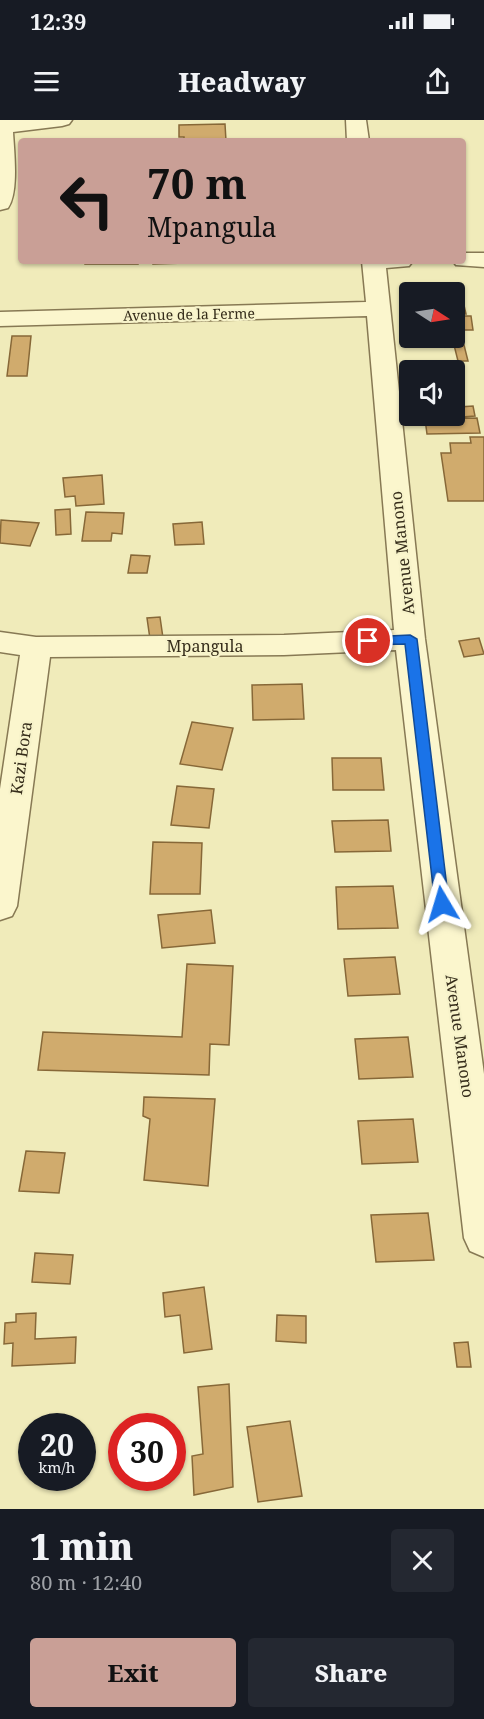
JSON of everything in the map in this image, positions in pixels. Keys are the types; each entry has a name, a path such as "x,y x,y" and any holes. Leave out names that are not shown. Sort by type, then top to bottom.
{"street":[{"path":"0,203 3,182 2,125 62,120"},
{"path":"356,120 358,138"},
{"path":"466,260 484,260"},
{"name":"Avenue Manono","path":"374,264 410,639 484,1238"},
{"name":"Avenue de la Ferme","path":"0,319 377,309"},
{"name":"Mpangula","path":"0,642 36,647 284,645 410,639"},
{"name":"Kazi Bora","path":"0,906 36,647"}],"building":[{"path":"225,124 226,138 179,137 179,125"},
{"path":"465,316 471,316 473,330 465,330"},
{"path":"12,336 31,336 27,376 7,376"},
{"path":"455,348 465,348 468,361 458,360"},
{"path":"473,406 475,416 465,417 465,407"},
{"path":"465,418 477,418 480,433 427,434 426,426 465,426"},
{"path":"470,437 484,437 484,501 448,501 441,453 451,453 450,443 471,443"},
{"path":"102,475 104,504 76,506 75,496 65,497 63,478"},
{"path":"70,509 71,534 56,535 55,510"},
{"path":"86,512 124,513 122,534 112,533 111,541 82,541"},
{"path":"1,520 39,523 30,546 0,543"},
{"path":"202,522 204,544 175,545 173,524"},
{"path":"131,555 150,556 147,573 128,573"},
{"path":"160,617 163,638 150,639 147,618"},
{"path":"479,638 484,654 464,657 459,641"},
{"path":"302,684 304,719 253,720 252,685"},
{"path":"192,722 233,728 222,770 180,764"},
{"path":"332,758 381,758 384,790 333,790"},
{"path":"177,786 214,789 209,828 171,825"},
{"path":"388,820 391,851 335,852 332,821"},
{"path":"153,842 202,843 200,894 150,894"},
{"path":"393,886 398,928 338,929 336,887"},
{"path":"211,910 215,943 162,948 158,915"},
{"path":"395,957 400,994 348,996 344,959"},
{"path":"187,964 233,966 229,1045 210,1044 209,1075 38,1070 43,1032 182,1037"},
{"path":"408,1037 413,1077 359,1079 355,1039"},
{"path":"144,1097 215,1099 208,1186 144,1180 150,1119 143,1116"},
{"path":"413,1119 418,1162 362,1164 358,1121"},
{"path":"26,1151 65,1153 59,1193 19,1191"},
{"path":"428,1213 434,1260 376,1262 371,1215"},
{"path":"35,1253 73,1255 70,1284 32,1282"},
{"path":"204,1287 212,1349 184,1353 180,1315 165,1317 163,1293"},
{"path":"36,1313 35,1339 76,1337 75,1363 12,1366 13,1343 4,1344 5,1323 16,1322 16,1314"},
{"path":"277,1315 306,1316 306,1343 276,1341"},
{"path":"468,1342 471,1367 457,1367 454,1343"},
{"path":"229,1384 233,1487 194,1495 192,1456 203,1454 198,1387"},
{"path":"290,1421 302,1496 258,1502 247,1427"}],"route":[{"path":"368,641 410,639 442,904"}]}
